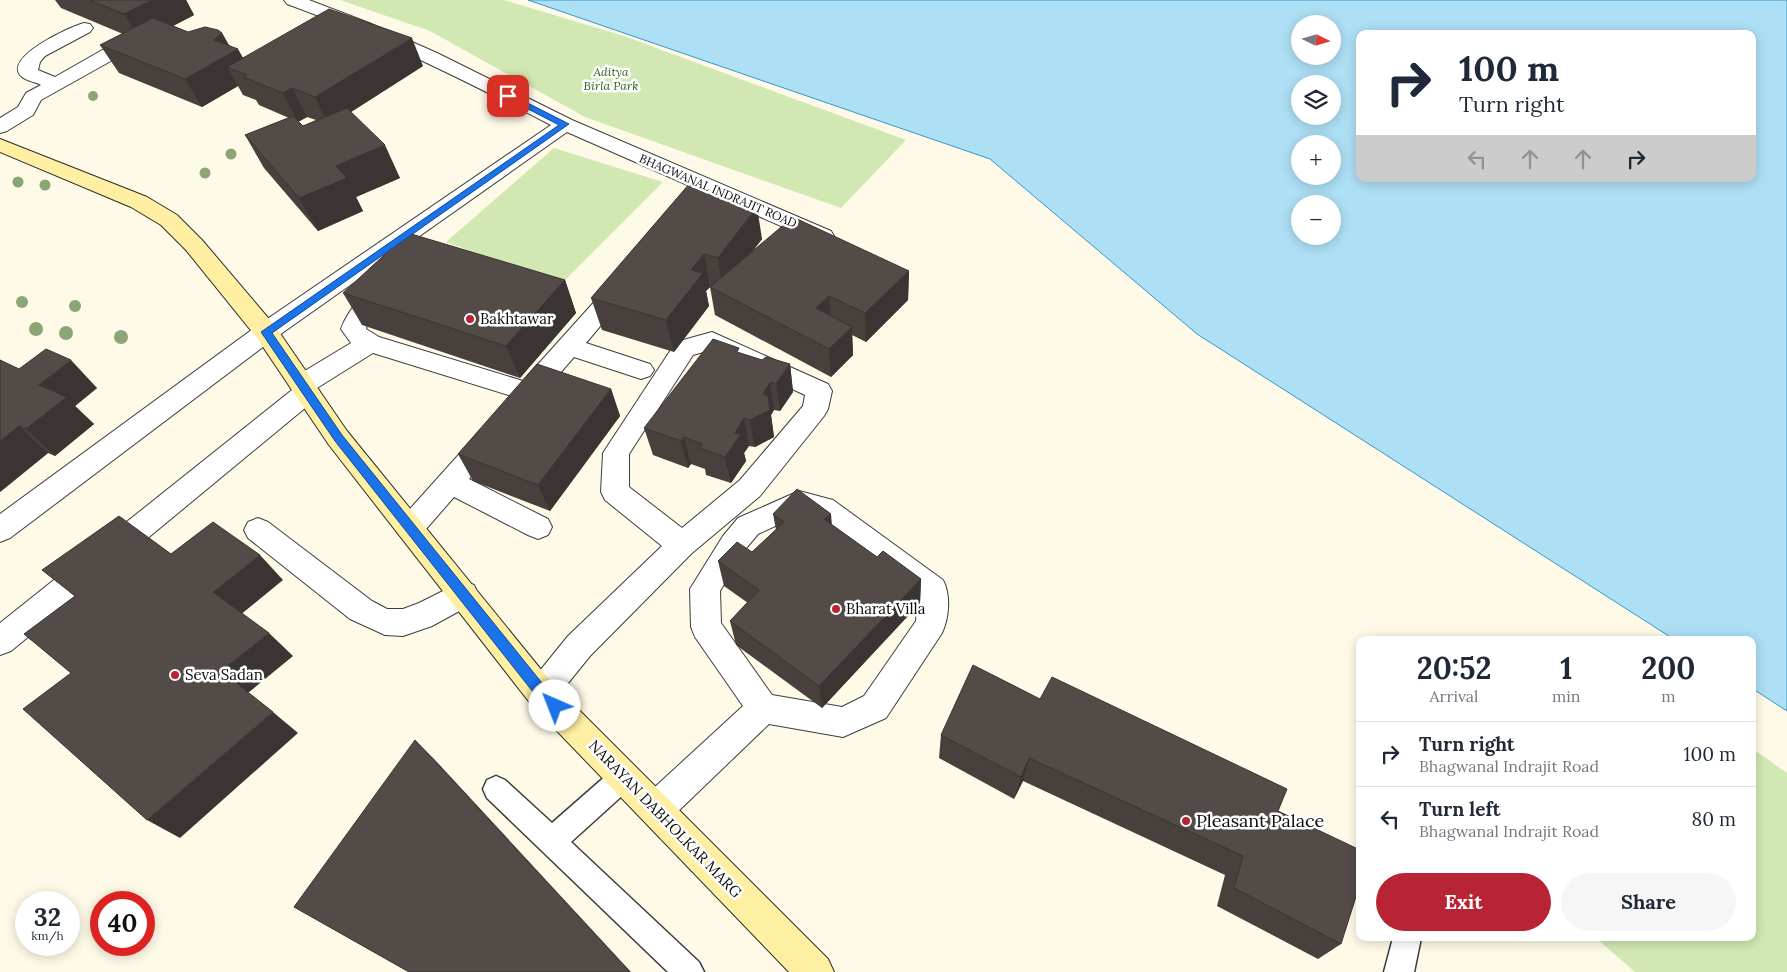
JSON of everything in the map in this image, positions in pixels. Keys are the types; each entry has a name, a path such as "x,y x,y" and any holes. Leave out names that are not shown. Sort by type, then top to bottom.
{"street":[{"name":"BHAGWANAL INDRAJIT ROAD","path":"293,0 339,15 429,56 701,196 845,245"},
{"path":"56,84 29,73 27,69 28,63 41,51 84,28"},
{"path":"0,127 26,111 33,97 111,53"},
{"path":"0,530 266,332 564,124"},
{"name":"NARAYAN DABHOLKAR MARG","path":"0,145 139,202 169,220 194,245 266,332 338,438 542,693 815,972"},
{"path":"410,528 634,272"},
{"path":"405,277 361,312 352,329 357,335 370,343 529,392"},
{"path":"542,693 579,646 682,545 750,488 815,410 819,391 712,341 685,348 616,453 615,492 682,545"},
{"path":"0,641 304,389 370,343"},
{"path":"569,346 641,370"},
{"path":"450,482 538,527"},
{"path":"799,502 823,508 933,589 931,624 875,708 842,722 763,708 706,627 705,589 733,544 748,526 799,502"},
{"path":"258,530 361,610 392,624 408,621 429,613 462,594"},
{"path":"656,809 763,708"}],"lane":[{"path":"552,841 625,776"},
{"path":"496,789 689,972"},
{"path":"1399,972 1406,941"}],"green space":[{"name":"Aditya Birla Park","path":"340,0 504,0 624,36 906,140 841,208 585,117 430,31"},
{"path":"554,148 663,182 561,284 446,242"},
{"path":"1756,751 1787,773 1787,972 1635,972 1599,941 1756,941"}],"water":[{"path":"528,0 1787,0 1787,711 1756,691 1756,636 1669,636 1197,334 990,159"}],"building":[{"path":"90,0 152,0 124,14"},
{"path":"329,9 412,38 315,97 292,88 283,93 243,77 247,75 227,67"},
{"path":"153,18 188,32 205,27 218,30 222,33 214,40 238,49 185,79 100,45"},
{"path":"347,108 385,145 336,166 347,178 299,198 245,135 293,116 303,126"},
{"path":"690,183 706,187 703,190 757,207 718,258 704,254 691,270 703,273 666,320 591,298"},
{"path":"793,217 909,271 865,313 829,296 816,308 852,327 829,349 710,287"},
{"path":"408,233 565,280 506,346 343,293"},
{"path":"713,339 739,348 737,352 762,360 766,357 790,364 776,384 770,382 763,394 768,396 770,410 750,420 744,418 735,433 741,434 725,457 700,448 702,444 684,437 681,441 644,428"},
{"path":"46,349 71,360 39,385 67,397 26,429 19,426 0,441 0,360 19,369"},
{"path":"537,364 611,389 538,485 458,454"},
{"name":"Bharat Villa","path":"797,489 831,514 824,519 877,557 883,551 921,579 819,686 730,621 759,590 718,561 737,542 752,552 784,522 773,514"},
{"name":"Seva Sadan","path":"119,516 171,554 213,522 260,555 213,592 269,633 221,671 273,712 147,820 23,709 71,673 24,634 75,596 42,570"},
{"name":"Pleasant Palace","path":"973,665 1040,699 1052,677 1287,789 1278,811 1356,848 1356,897 1341,944 1234,888 1243,856 1029,758 1021,777 941,735"},
{"path":"415,740 630,972 409,972 294,907"}],"place":[{"name":"Bakhtawar","path":"470,319"},
{"name":"Bharat Villa","path":"836,609"},
{"name":"Seva Sadan","path":"175,675"},
{"name":"Pleasant Palace","path":"1186,821"}],"route":[{"path":"508,96 564,124 266,332 338,438 542,693 555,706"}]}
